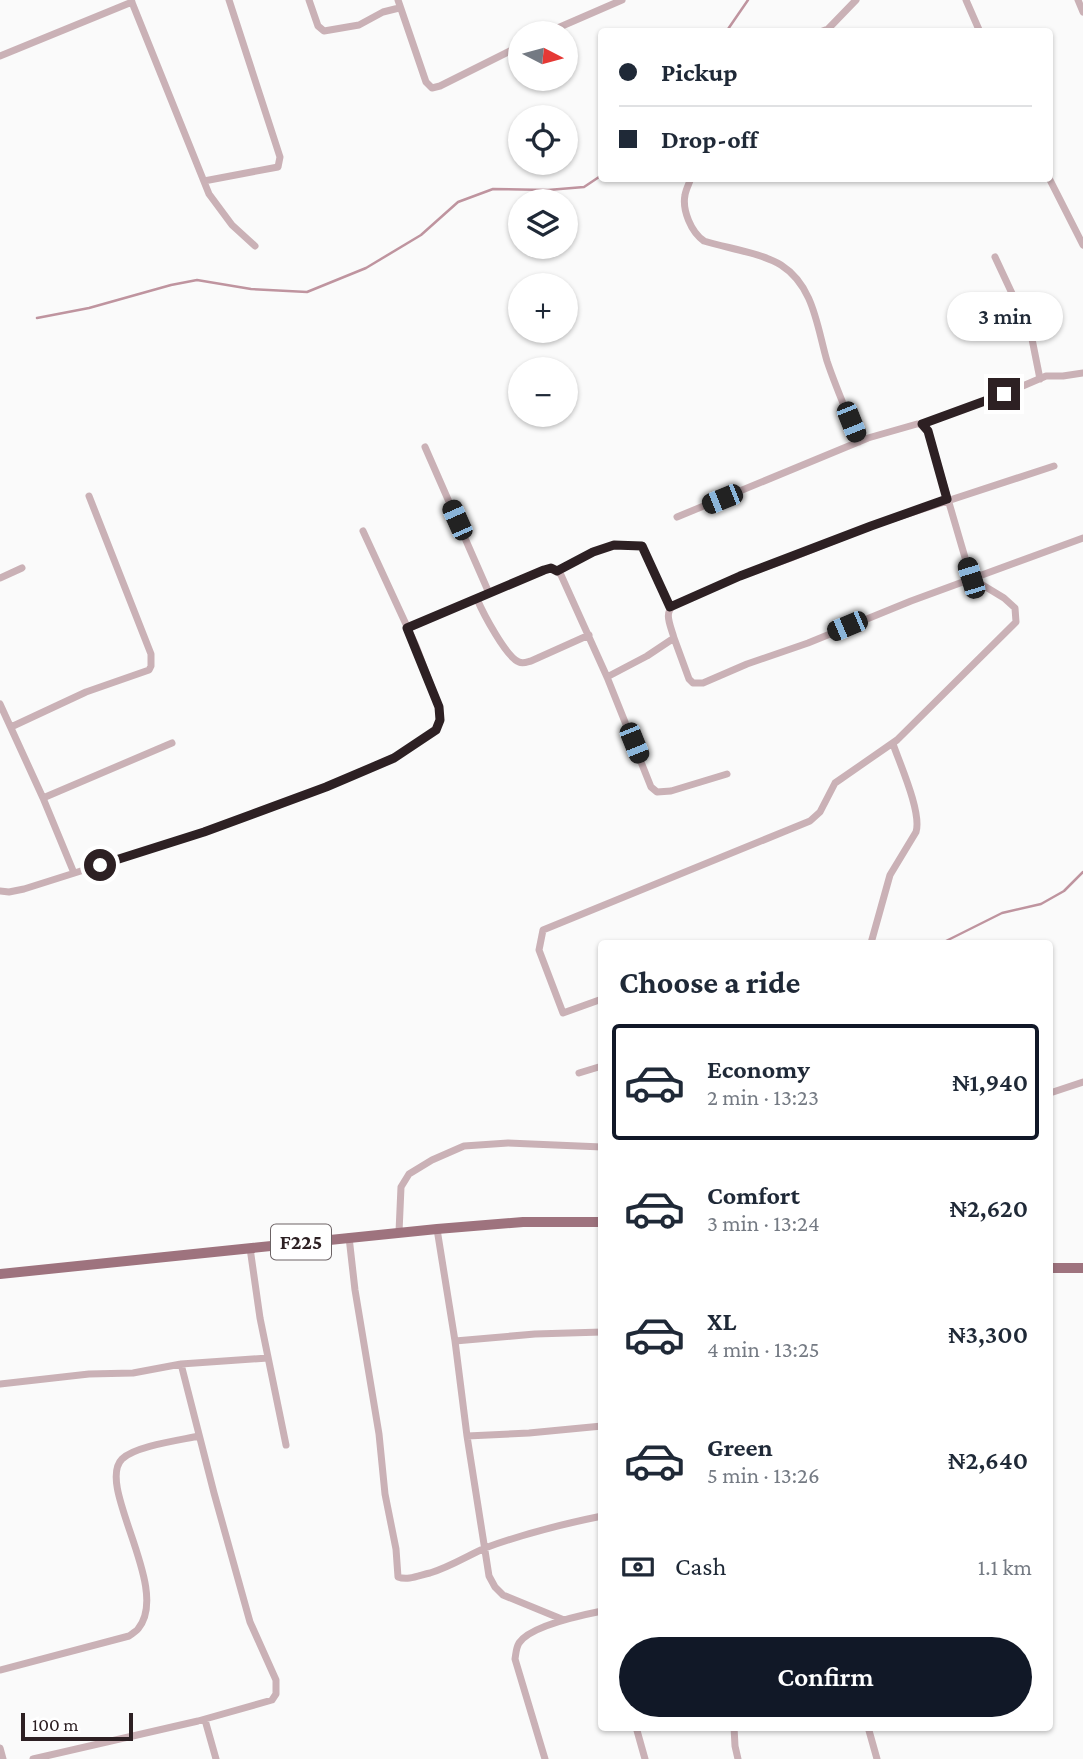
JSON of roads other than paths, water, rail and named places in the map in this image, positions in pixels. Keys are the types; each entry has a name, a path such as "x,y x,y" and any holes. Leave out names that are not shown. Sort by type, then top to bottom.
{"main road":[{"name":"F225","path":"0,1274 437,1229 523,1222 598,1222"},
{"path":"1053,1268 1083,1268"}],"street":[{"path":"204,181 278,167 280,157 229,0"},
{"path":"309,0 318,26 324,31 359,25 399,4 426,82 432,88 508,52"},
{"path":"574,21 622,0"},
{"path":"829,28 856,0"},
{"path":"966,0 978,28"},
{"path":"1079,0 1083,12"},
{"path":"0,56 132,1 209,194 232,225 255,246"},
{"path":"690,182 684,205 699,239 766,257 792,273 806,291 828,362 859,442"},
{"path":"1051,182 1083,245"},
{"path":"995,257 1031,334 1040,379"},
{"path":"677,517 859,442 922,424 1046,376 1083,373"},
{"path":"598,1000 563,1013 540,950 543,930 810,821 820,812 835,783 892,744 1016,622 1015,608 971,578 928,431 922,424"},
{"path":"425,447 489,593"},
{"path":"1054,466 871,526 740,576 670,607 667,614 690,679 698,684 971,578 1083,538"},
{"path":"11,727 86,692 149,670 151,666 151,654 89,496"},
{"path":"0,891 24,889 204,832 326,787 394,758 436,730 440,720 439,707 363,531"},
{"path":"557,571 593,552 614,545 642,546 670,607"},
{"path":"0,578 22,568"},
{"path":"407,628 551,568 561,575 589,635 651,787 657,792 671,791 727,774"},
{"path":"477,599 496,634 507,650 521,663 589,635"},
{"path":"607,677 674,638"},
{"path":"0,704 74,873"},
{"path":"43,798 172,743"},
{"path":"872,940 890,875 918,825 915,807 892,744"},
{"path":"579,1073 598,1067"},
{"path":"1053,1092 1083,1082"},
{"path":"399,1233 401,1187 409,1174 464,1146 508,1143 598,1147"},
{"path":"437,1229 489,1576 503,1595 564,1620"},
{"path":"349,1237 398,1577 404,1579 434,1571 485,1549 565,1524 598,1517"},
{"path":"250,1248 260,1318 286,1445"},
{"path":"455,1341 598,1332"},
{"path":"0,1384 89,1374 133,1373 181,1364 268,1358"},
{"path":"33,1759 205,1720 272,1700 276,1694 276,1679 250,1622 181,1364"},
{"path":"467,1436 598,1426"},
{"path":"0,1670 129,1636 138,1630 147,1598 139,1554 126,1521 115,1478 116,1468 129,1453 199,1436"},
{"path":"545,1759 515,1659 517,1645 524,1637 564,1620 598,1614"},
{"path":"205,1720 216,1759"},
{"path":"637,1731 645,1759"},
{"path":"734,1731 738,1759"},
{"path":"870,1731 877,1759"},
{"path":"0,1748 3,1759"}],"waterway":[{"path":"729,28 748,0"},
{"path":"37,318 89,308 197,280 251,289 307,292 366,268 421,235 458,202 493,189 548,190 584,187 598,178"},
{"path":"948,940 1002,913 1041,904 1064,891 1083,872"}]}
